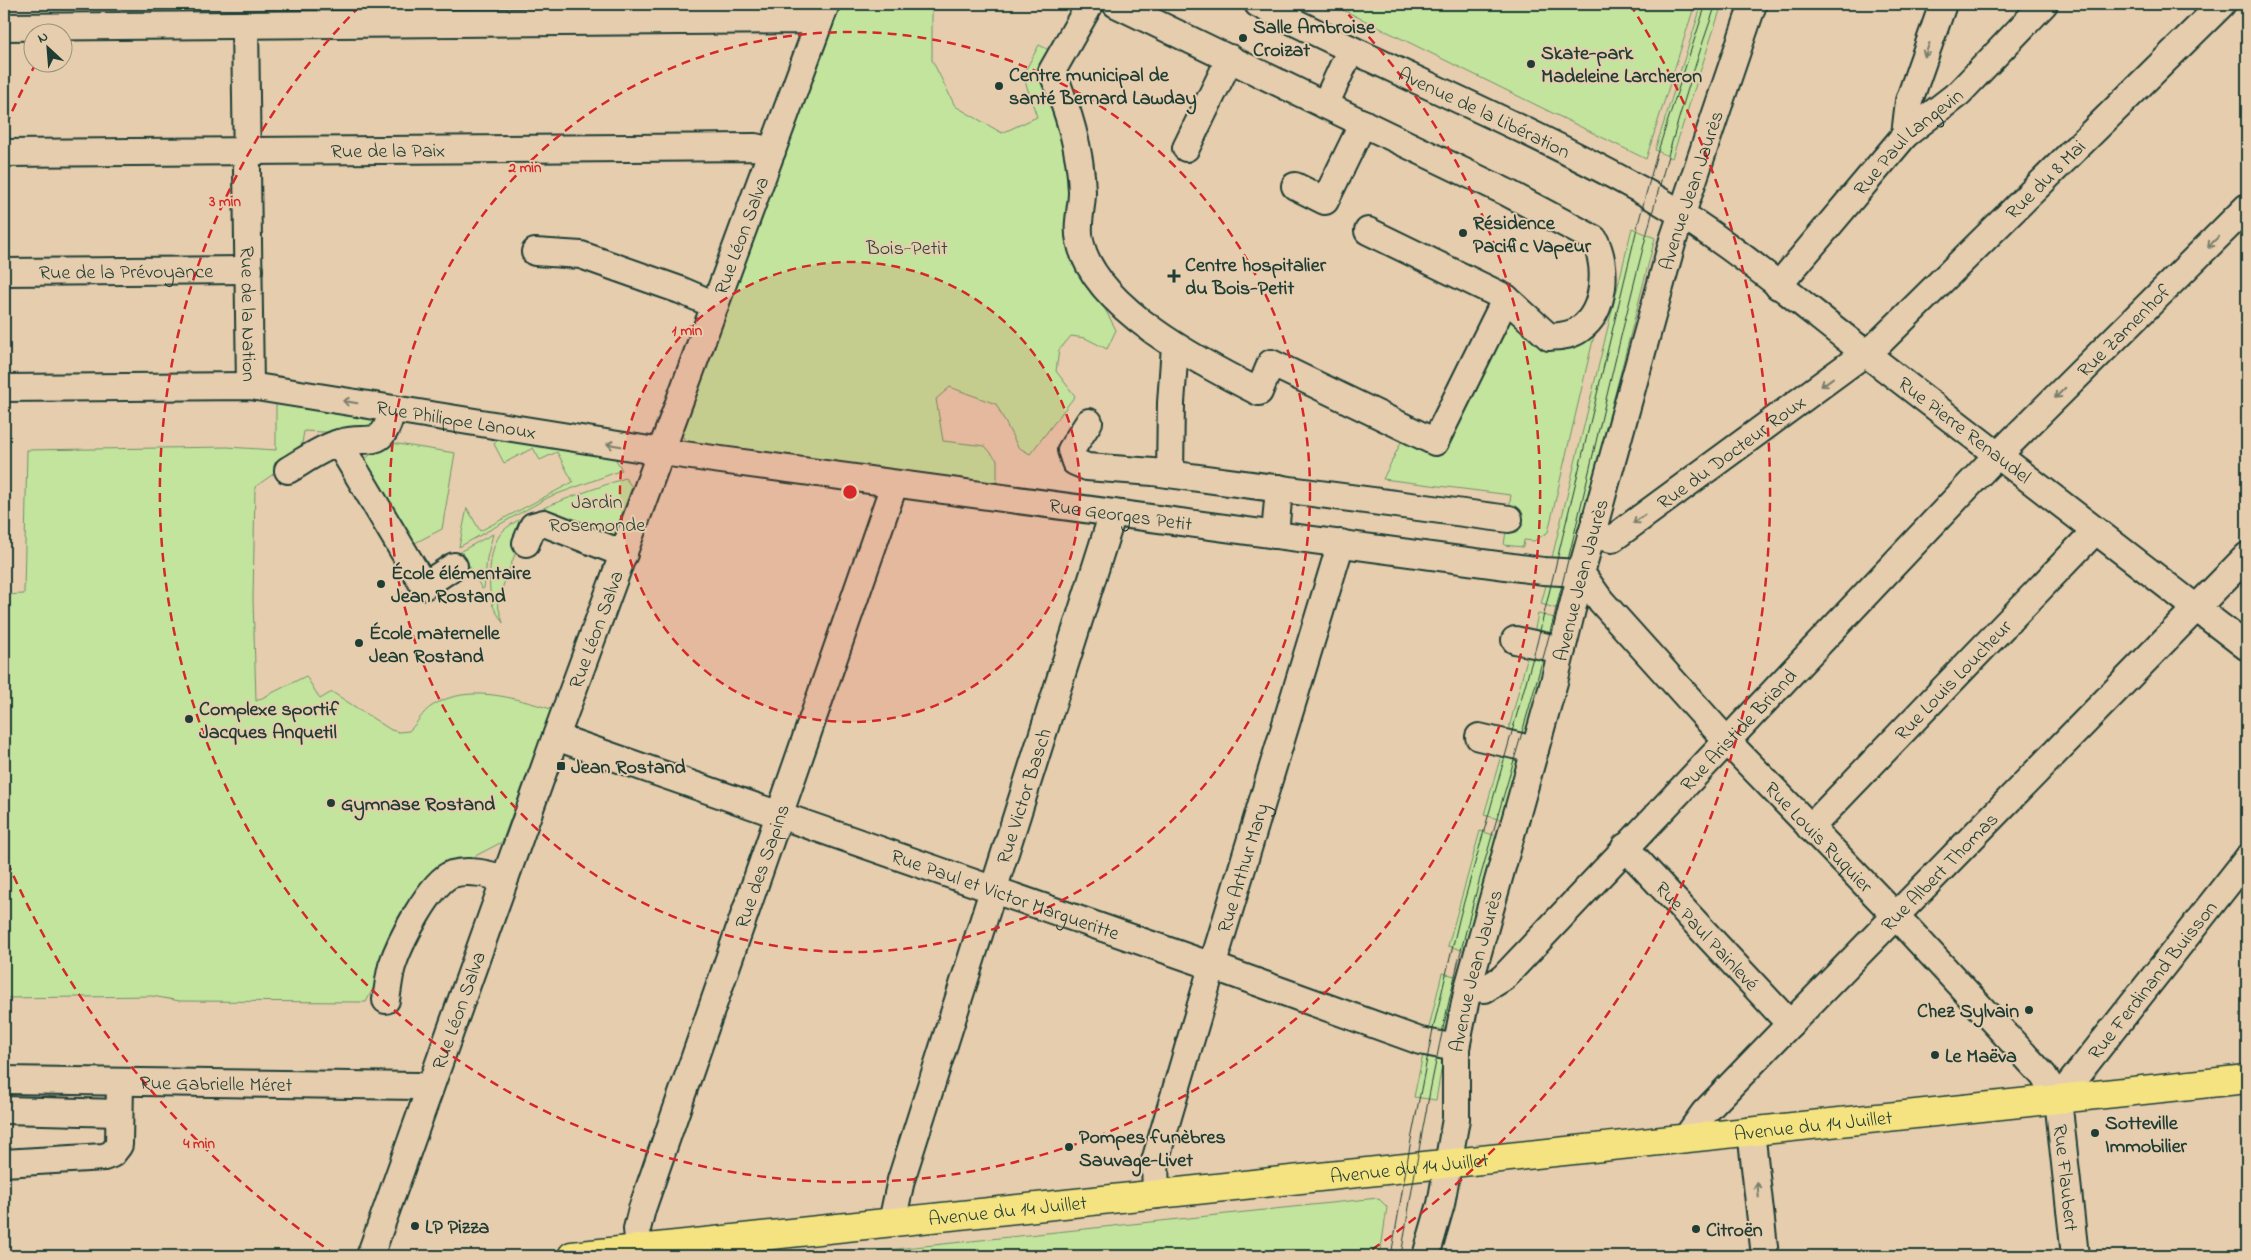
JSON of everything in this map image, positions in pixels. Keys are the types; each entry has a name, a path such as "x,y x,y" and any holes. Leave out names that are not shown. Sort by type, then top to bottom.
{"main road":[{"name":"Avenue du 14 Juillet","path":"572,1256 2247,1079"}],"street":[{"path":"1090,4 1052,71 1066,106 1081,163 1082,195 1077,223 1080,243 1090,266 1105,288 1152,329 1175,346 1196,360 1259,392 1271,363 1435,442 1506,298"},
{"path":"1116,4 1506,192 1594,239 1601,252 1602,286 1593,318 1580,330 1567,335 1550,337 1506,298 1368,231"},
{"name":"Avenue de la Libération","path":"1258,4 1350,50 1527,132 1638,188 1680,215"},
{"name":"Avenue Jean Jaurès","path":"1426,1256 1441,1204 1456,1118 1456,1048 1468,988 1535,750 1581,573 1680,215 1753,4"},
{"path":"1905,135 1909,101 1943,4"},
{"name":"Rue Paul Langevin","path":"1778,286 1905,135 1959,93 2044,4"},
{"name":"Rue du 8 Mai","path":"1866,353 1880,342 2222,4"},
{"path":"4,27 194,15 245,25 800,20 822,13"},
{"name":"Rue Léon Salva","path":"370,1256 556,737 822,13"},
{"name":"Rue de la Nation","path":"4,388 250,386 245,25"},
{"path":"1325,105 1350,50"},
{"path":"1186,148 1230,58"},
{"path":"1295,186 1325,201 1363,123"},
{"name":"Rue de la Paix","path":"4,153 755,147 772,151"},
{"name":"Rue Zamenhof","path":"2000,454 2247,207"},
{"name":"Rue Pierre Renaudel","path":"1680,215 1708,233 2000,454 2095,531 2247,647"},
{"path":"535,252 581,255 716,305"},
{"name":"Rue de la Prévoyance","path":"4,272 249,270"},
{"path":"1170,474 1171,403 1175,346"},
{"name":"Rue du Docteur Roux","path":"1592,535 1612,539 1866,353"},
{"name":"Rue Philippe Lanoux","path":"250,386 662,452"},
{"path":"288,470 339,443 375,440 388,428 392,409"},
{"path":"1089,422 1071,450 1074,462 1087,467 1170,474 1509,519"},
{"path":"339,443 424,586 454,566"},
{"name":"Rue Georges Petit","path":"662,452 1543,572 1581,573"},
{"name":"Rue Aristide Briand","path":"1468,988 1485,989 1503,978 1625,846 2000,454"},
{"name":"Rue des Sapins","path":"638,1249 637,1229 642,1209 894,485"},
{"path":"1275,534 1279,488"},
{"name":"Rue Victor Basch","path":"892,1222 900,1180 1113,512"},
{"path":"526,543 533,526 544,523 624,554"},
{"name":"Rue Louis Loucheur","path":"1810,828 2095,531"},
{"name":"Rue Arthur Mary","path":"1156,1194 1155,1161 1212,966 1341,543"},
{"name":"Rue Albert Thomas","path":"1686,1138 1704,1113 2247,556"},
{"name":"Rue Louis Ruquier","path":"1581,573 1601,601 1726,740 1895,915 2043,1075 2058,1099"},
{"path":"1515,640 1562,650"},
{"name":"Rue Paul et Victor Margueritte","path":"556,737 780,814 1415,1039 1456,1048"},
{"path":"1479,737 1535,750"},
{"name":"Rue Paul Painlevé","path":"1625,846 1790,1024"},
{"name":"Rue Ferdinand Buisson","path":"2058,1099 2247,859"},
{"path":"386,1000 392,966 424,902 444,879 452,874 471,872 505,879"},
{"name":"Rue Gabrielle Méret","path":"4,1080 418,1086 429,1089"},
{"path":"4,1163 104,1157 112,1154 119,1145 120,1082"},
{"name":"Rue Flaubert","path":"2058,1099 2075,1256"},
{"path":"4,1110 119,1113"},
{"path":"1751,1131 1765,1256"}],"green space":[{"name":"Bois-Petit","path":"840,4 932,4 932,60 955,106 1002,133 1037,117 1023,75 1039,45 1049,50 1077,161 1077,256 1116,330 1107,349 1085,338 1071,336 1059,350 1056,371 1075,396 1030,454 1018,447 996,404 950,387 936,399 943,441 985,446 997,460 997,483 687,442 682,436"},
{"path":"1331,4 1695,4 1646,159"},
{"path":"1702,4 1722,4 1672,158 1655,150"},
{"path":"1632,228 1655,238 1573,559 1570,562 1550,566"},
{"path":"1504,309 1541,340 1596,327 1548,532 1534,541 1524,540 1523,547 1504,545 1511,495 1383,479 1406,432 1436,446"},
{"name":"Complexe sportif Jacques Anquetil","path":"276,404 376,418 381,428 343,433 304,431 300,455 255,487 253,599 256,701 306,676 320,699 332,692 391,730 399,732 409,731 425,711 432,706 446,699 461,695 476,694 507,697 551,709 502,842 439,875 416,907 366,1002 180,1001 152,996 4,998 4,595 24,594 27,450 227,447 276,450"},
{"path":"499,439 615,458 622,470 549,497 459,547 467,508 480,531 573,482 557,452 540,460 533,448 504,463 494,444"},
{"path":"385,442 455,453 442,529 411,545 362,462"},
{"name":"Jardin Rosemonde","path":"625,478 632,487 611,543 530,514 560,501"},
{"path":"530,514 497,602 503,623 491,599 490,564 494,546 502,532 511,524"},
{"path":"493,534 487,558 484,588 482,589 461,551"},
{"path":"1548,578 1559,582 1564,588 1558,609 1541,604"},
{"path":"1538,614 1559,619 1553,639 1534,633"},
{"path":"1529,651 1548,655 1525,737 1508,732"},
{"path":"1502,752 1520,756 1502,820 1484,815"},
{"path":"1480,831 1497,836 1466,951 1448,946"},
{"path":"1442,973 1460,977 1448,1035 1428,1032"},
{"path":"1424,1050 1444,1053 1436,1100 1414,1097"},
{"path":"1378,1198 1387,1207 1380,1256 857,1256 858,1253"}],"tram line":[{"path":"1391,1256 1433,1029 1460,916 1537,643 1638,224 1656,157 1706,4"},
{"path":"1401,1256 1431,1087 1458,961 1479,880 1555,613 1628,306 1668,154 1716,4"}],"place":[{"name":"Salle Ambroise Croizat","path":"1243,38"},
{"name":"Skate-park Madeleine Larcheron","path":"1531,64"},
{"name":"Centre municipal de santé Bernard Lawday","path":"999,86"},
{"name":"Résidence Pacific Vapeur","path":"1463,233"},
{"name":"Centre hospitalier du Bois-Petit","path":"1174,276"},
{"name":"École élémentaire Jean Rostand","path":"381,584"},
{"name":"École maternelle Jean Rostand","path":"359,643"},
{"name":"Complexe sportif Jacques Anquetil","path":"189,719"},
{"name":"Jean Rostand","path":"561,766"},
{"name":"Gymnase Rostand","path":"331,803"},
{"name":"Chez Sylvain","path":"2029,1010"},
{"name":"Le Maëva","path":"1935,1055"},
{"name":"Sotteville Immobilier","path":"2095,1133"},
{"name":"Pompes funèbres Sauvage-Livet","path":"1069,1147"},
{"name":"LP Pizza","path":"415,1226"},
{"name":"Citroën","path":"1696,1229"}]}
